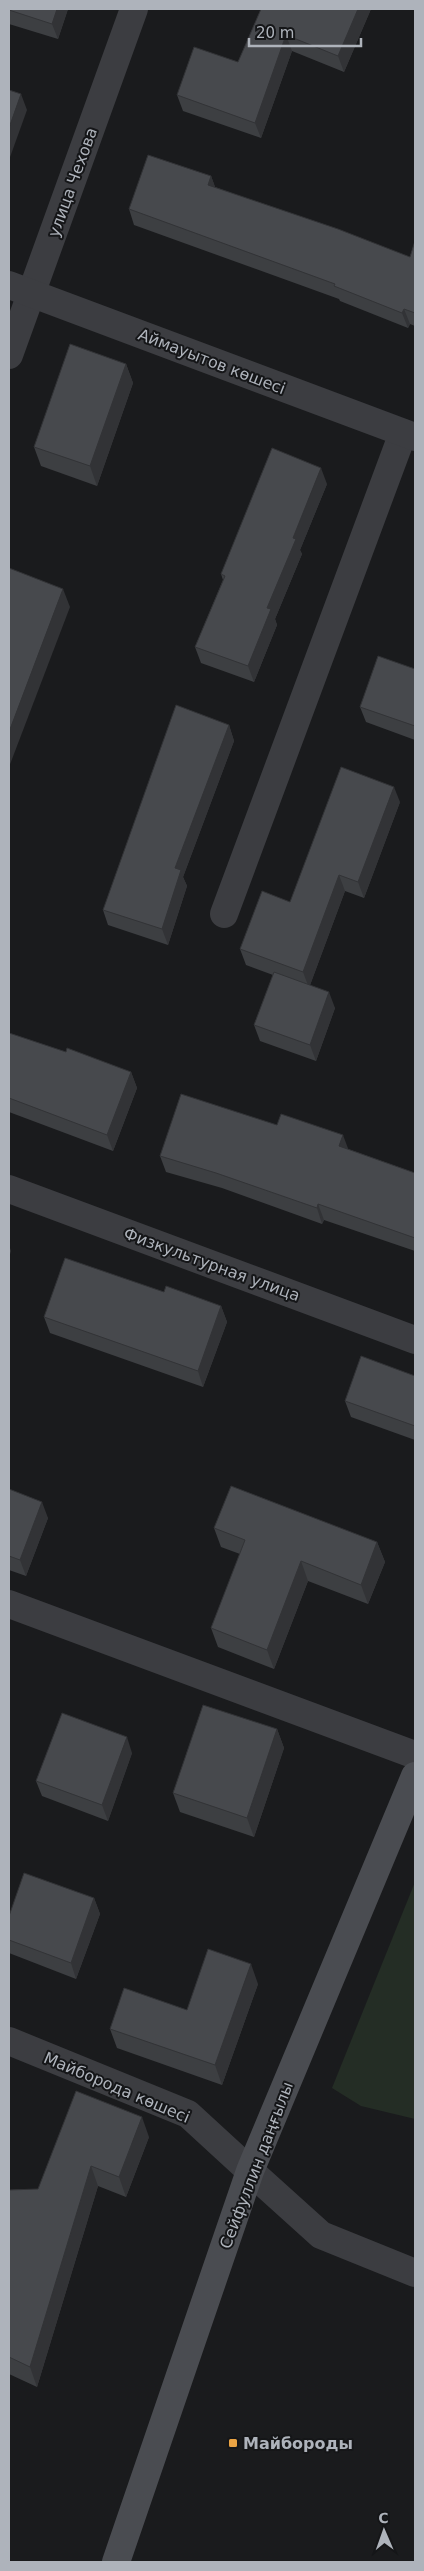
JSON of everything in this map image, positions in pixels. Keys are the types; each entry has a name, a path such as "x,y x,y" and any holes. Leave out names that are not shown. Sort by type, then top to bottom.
{"main road":[{"name":"Сейфуллин даңғылы","path":"116,2562 250,2171 415,1776"}],"street":[{"name":"улица Чехова","path":"9,355 20,289 134,9"},
{"name":"Аймауытов көшесі","path":"20,289 409,435"},
{"path":"224,914 409,435"},
{"name":"Физкультурная улица","path":"9,1189 415,1340"},
{"path":"9,1604 415,1754"},
{"name":"Майборода көшесі","path":"9,2041 188,2114 320,2235 415,2273"}],"shaded area":[{"path":"415,1882 415,2119 361,2106 332,2088"}],"building":[{"path":"9,9 57,9 52,24"},
{"path":"261,9 358,9 338,56 286,35 255,123 177,95 194,47 238,62"},
{"path":"9,90 21,94 9,128"},
{"path":"148,155 211,176 208,185 338,229 410,257 415,241 415,313 404,309 402,313 334,286 335,284 129,209"},
{"path":"70,344 126,364 90,466 34,447"},
{"path":"272,448 321,468 293,538 296,539 267,608 271,609 248,666 195,647 225,576 221,574"},
{"path":"9,568 63,589 9,732"},
{"path":"378,656 415,669 415,726 360,707"},
{"path":"176,705 229,725 175,868 181,870 162,929 103,910"},
{"path":"341,767 394,787 358,882 339,875 303,972 240,949 262,891 290,902"},
{"path":"274,972 329,992 310,1045 254,1025"},
{"path":"9,1033 66,1052 67,1048 131,1072 107,1135 9,1098"},
{"path":"181,1094 277,1125 281,1114 343,1135 339,1146 415,1173 415,1238 318,1204 317,1208 160,1156"},
{"path":"65,1258 164,1292 166,1286 221,1306 198,1371 44,1317"},
{"path":"361,1356 415,1376 415,1426 345,1401"},
{"path":"231,1486 377,1542 361,1585 301,1561 267,1650 211,1628 245,1540 214,1528"},
{"path":"9,1489 42,1502 20,1560 9,1556"},
{"path":"203,1705 277,1729 247,1818 173,1793"},
{"path":"62,1713 127,1737 102,1805 36,1781"},
{"path":"24,1873 94,1898 71,1963 9,1940 9,1916"},
{"path":"208,1949 251,1964 215,2065 110,2029 124,1988 187,2010"},
{"path":"76,2091 142,2117 119,2177 91,2166 30,2367 9,2357 9,2190 38,2189"}],"place":[{"name":"Майбороды","path":"233,2443"}]}
